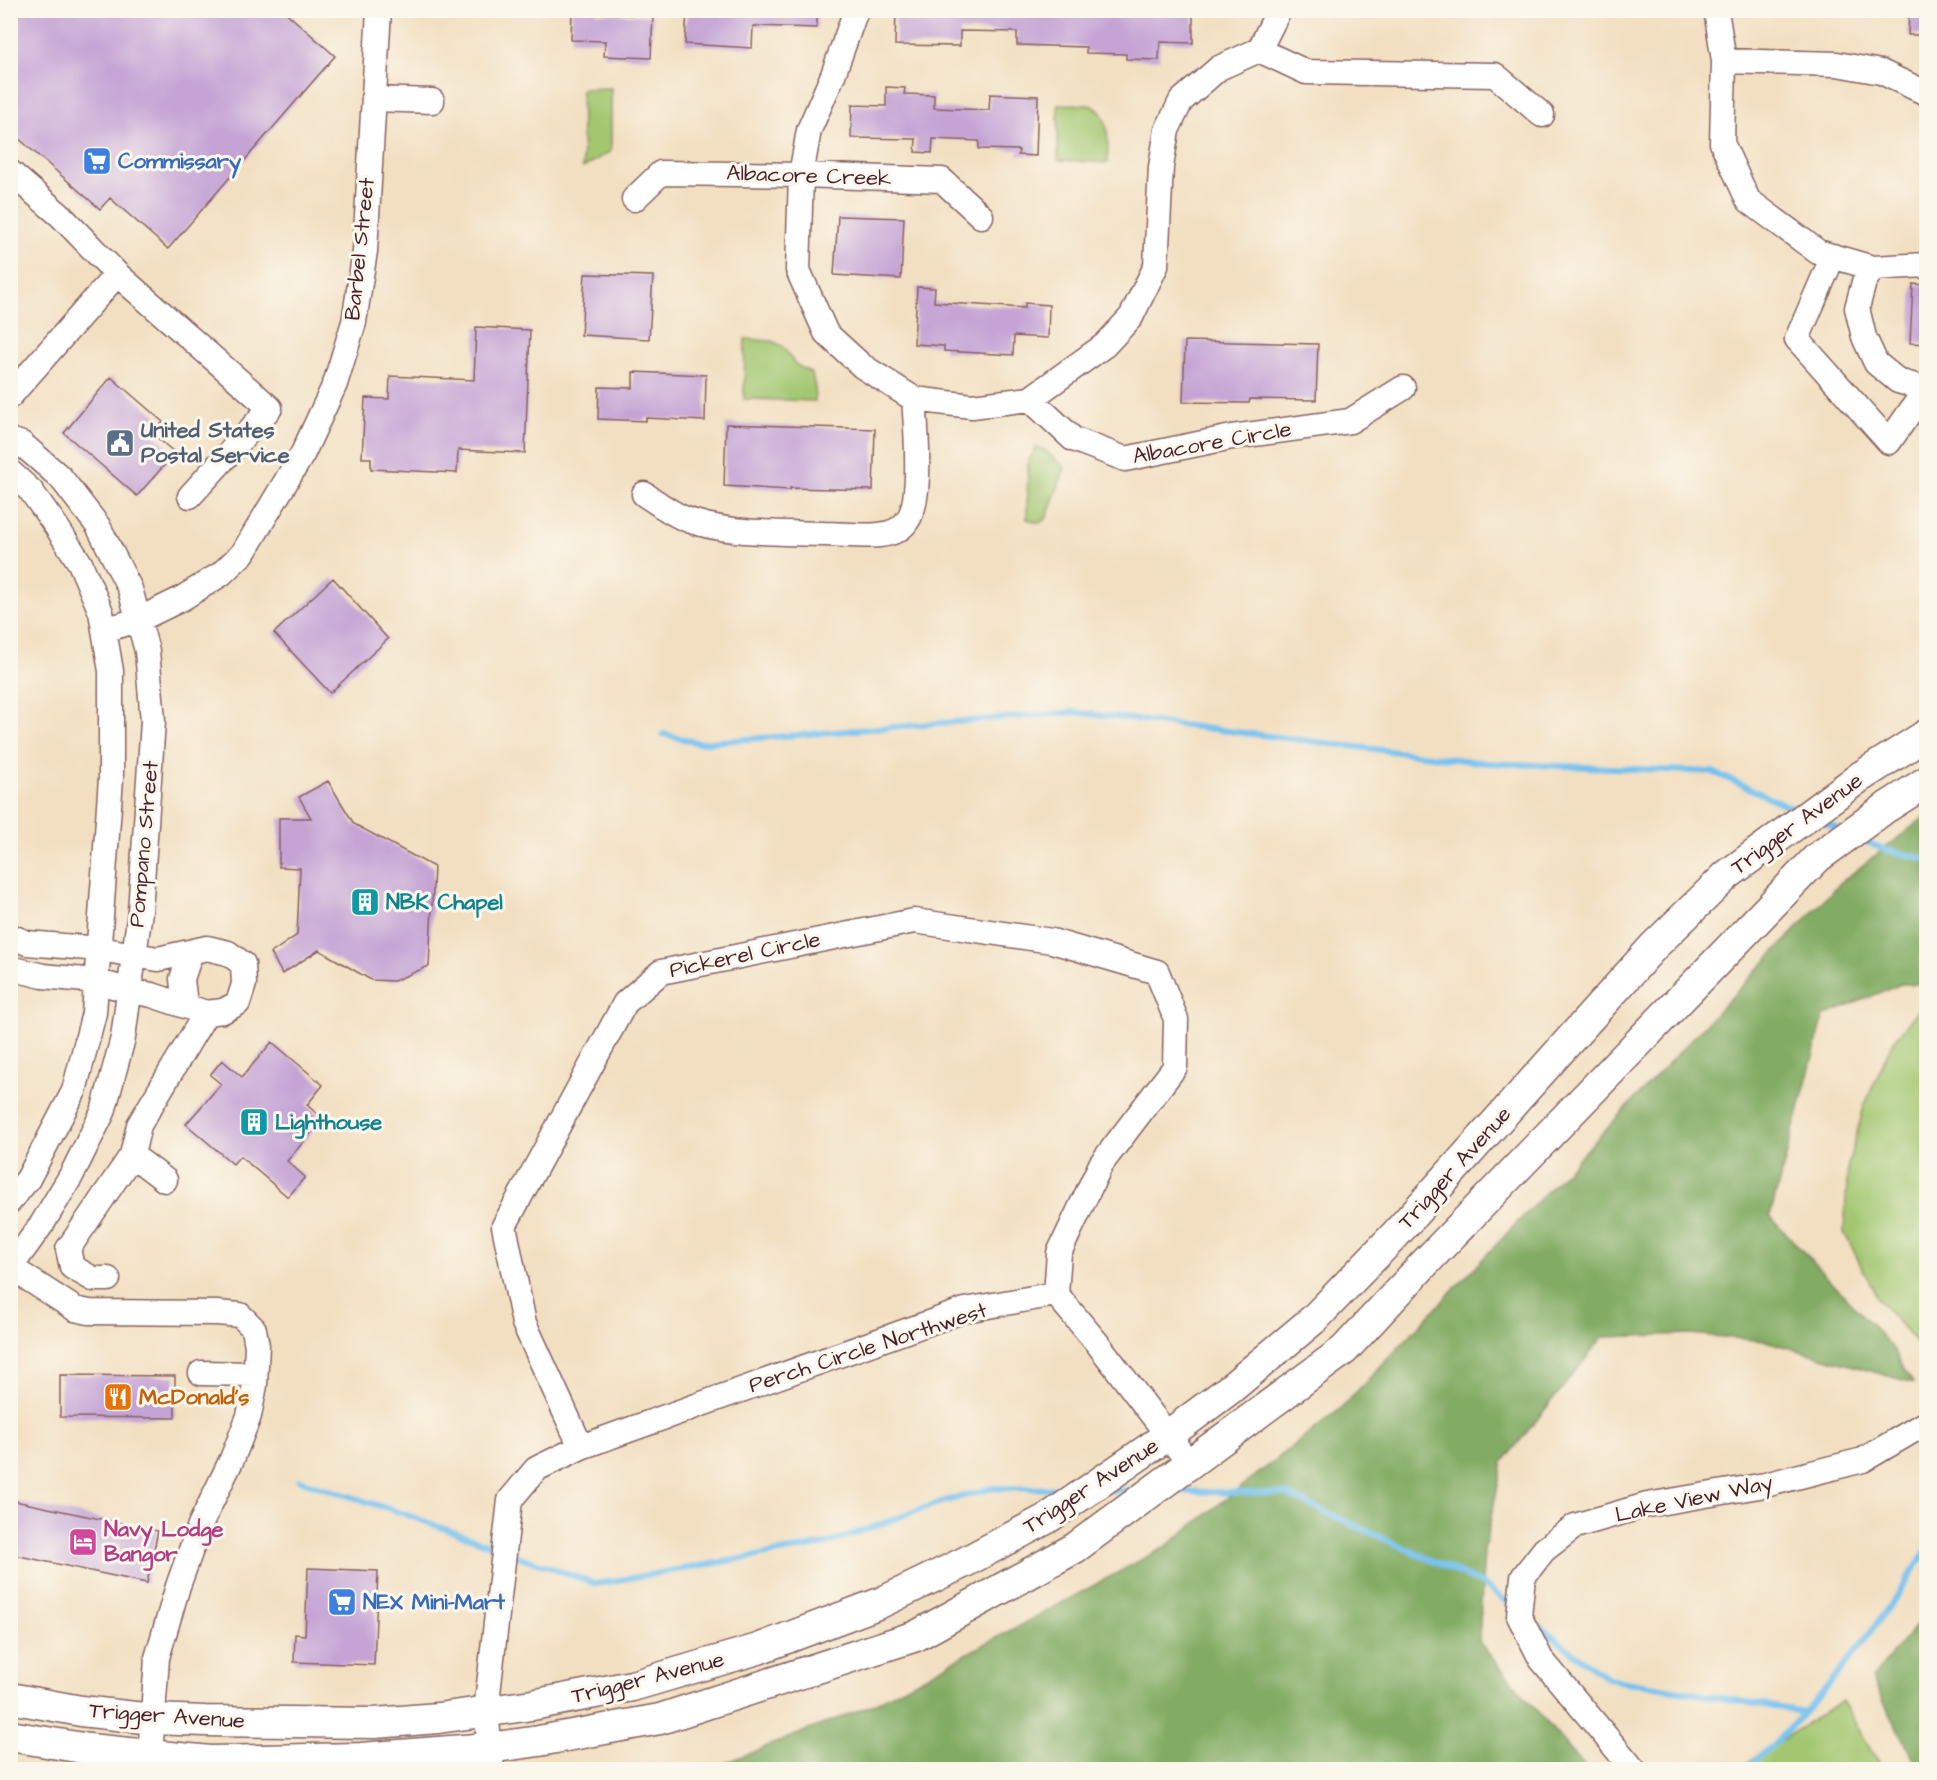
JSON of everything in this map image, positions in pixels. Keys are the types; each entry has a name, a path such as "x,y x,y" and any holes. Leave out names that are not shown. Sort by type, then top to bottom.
{"main road":[{"name":"Trigger Avenue","path":"10,1698 81,1711 153,1719 375,1723 438,1718 532,1705 632,1686 758,1649 880,1603 965,1562 1048,1518 1167,1436 1230,1389 1314,1319 1395,1235 1654,946 1727,875 1860,777 1926,735"},
{"name":"Trigger Avenue","path":"10,1737 89,1749 210,1761 361,1758 491,1759 539,1741 660,1719 916,1636 1075,1548 1344,1350 1423,1265 1817,858 1926,782"}],"street":[{"name":"Barbel Street","path":"104,630 138,620 181,599 221,574 243,553 303,453 335,384 354,321 365,250 379,10"},
{"path":"856,10 833,75 809,130 801,175 798,270 826,333 862,366 914,399 972,406 1030,399 1105,345 1131,317 1156,266 1161,167 1167,130 1181,101 1219,68 1259,50 1279,10"},
{"path":"1716,10 1724,61 1722,143 1748,200 1818,252 1873,268 1926,265"},
{"path":"1259,50 1306,72 1495,75 1542,115"},
{"path":"1724,61 1837,64 1881,72 1926,93"},
{"path":"374,99 432,101"},
{"path":"10,172 62,216 117,274 270,408 190,496"},
{"name":"Albacore Creek","path":"634,199 661,173 942,180 981,216"},
{"path":"1833,256 1797,339 1889,442 1926,389 1898,381 1876,363 1864,337 1857,308 1864,282 1873,268"},
{"path":"10,396 117,274"},
{"name":"Albacore Circle","path":"1030,399 1073,439 1125,459 1232,436 1350,422 1403,388"},
{"path":"644,494 683,518 721,528 878,535 890,533 908,521 913,508 916,487 914,399"},
{"name":"Pompano Street","path":"10,440 22,444 61,478 98,526 130,590 147,651 153,721 140,911 123,1038 103,1112 71,1176 42,1224 11,1268"},
{"name":"Pompano Street","path":"10,472 31,491 80,563 101,612 111,671 111,778 94,1013 74,1091 28,1179 10,1201"},
{"name":"Pickerel Circle","path":"581,1447 524,1323 504,1226 625,1003 661,972 914,921 1052,941 1157,972 1176,1019 1175,1067 1101,1164 1059,1253 1056,1294"},
{"path":"10,936 27,943 100,949 158,959 207,948 228,952 243,964 244,984 238,1003 223,1011 196,1009 152,994 130,991 96,981 43,976 10,968"},
{"path":"191,952 182,979 196,1009"},
{"path":"108,1279 93,1279 72,1267 68,1250 132,1155 139,1125 196,1009"},
{"path":"132,1155 165,1180"},
{"path":"11,1268 75,1309 89,1312 240,1315 254,1329 257,1346 249,1416 232,1459 200,1525 178,1586 157,1658 150,1756"},
{"path":"1056,1294 1098,1344 1190,1463"},
{"name":"Perch Circle Northwest","path":"581,1447 965,1310 1056,1294"},
{"path":"201,1373 255,1374"},
{"name":"Lake View Way","path":"1634,1770 1541,1659 1519,1616 1523,1577 1544,1550 1575,1526 1647,1504 1765,1485 1863,1460 1926,1423"},
{"path":"491,1759 486,1711 510,1500 536,1469 581,1447"}],"green space":[{"path":"611,88 611,151 583,168 581,89"},
{"path":"1058,104 1088,105 1098,110 1106,123 1108,163 1058,160"},
{"path":"745,339 772,341 782,346 795,364 812,374 815,401 744,399"},
{"path":"1036,448 1043,449 1065,468 1046,519 1039,523 1027,519 1028,462"},
{"path":"1926,816 1926,984 1901,984 1824,1016 1770,1216 1891,1346 1913,1383 1765,1341 1691,1334 1603,1337 1503,1462 1484,1550 1479,1642 1586,1769 710,1769 872,1705 1165,1547 1340,1409 1840,883"},
{"path":"1926,1000 1926,1354 1878,1299 1844,1232 1848,1165 1864,1107 1891,1045"},
{"path":"1926,1614 1926,1769 1919,1770 1872,1678"},
{"path":"1842,1701 1882,1769 1737,1769"}],"building":[{"path":"10,10 283,10 335,56 168,249 110,198 100,209 10,131"},
{"path":"572,10 597,10 597,13 653,16 651,58 604,56 605,41 571,40"},
{"path":"687,10 817,10 817,28 753,26 752,48 685,44"},
{"path":"896,10 1193,12 1193,43 1160,42 1159,60 1126,59 1126,54 1086,53 1086,47 1017,45 1017,32 960,31 960,46 895,45"},
{"path":"1909,10 1926,10 1926,35 1908,35"},
{"path":"886,87 905,88 904,94 934,95 934,108 989,110 990,94 1038,96 1036,156 1018,155 1019,150 979,149 979,141 933,139 932,153 915,152 916,139 851,138 852,105 886,106"},
{"path":"838,216 904,218 901,279 834,275"},
{"path":"585,274 653,276 649,339 581,335"},
{"path":"1913,284 1926,285 1926,344 1910,343"},
{"path":"917,287 935,288 934,302 1025,308 1025,303 1049,305 1048,338 1014,336 1013,355 944,351 944,346 914,344"},
{"path":"476,327 530,330 525,453 458,450 457,473 371,469 371,458 362,458 365,398 389,399 390,376 474,380"},
{"path":"1185,341 1318,344 1316,400 1250,399 1249,403 1183,402"},
{"path":"633,372 706,375 705,421 646,418 646,421 598,419 599,387 633,388"},
{"name":"United States Postal Service","path":"111,377 163,422 153,434 175,453 137,496 64,433"},
{"path":"726,424 875,429 873,490 790,488 790,490 724,486"},
{"path":"333,578 388,639 330,693 274,633"},
{"name":"NBK Chapel","path":"328,781 354,824 434,867 429,966 394,981 371,980 319,950 282,974 271,953 297,935 300,868 279,867 279,818 311,818 299,797"},
{"name":"Lighthouse","path":"272,1042 323,1085 307,1105 323,1119 287,1161 305,1177 288,1197 240,1156 233,1164 186,1124 221,1084 210,1075 222,1060 242,1077"},
{"name":"McDonald's","path":"60,1375 175,1376 175,1418 60,1417"},
{"name":"Navy Lodge Bangor","path":"10,1500 158,1531 147,1583 10,1554"},
{"name":"NEX Mini-Mart","path":"308,1568 378,1571 374,1665 294,1662 295,1634 305,1635"}],"waterway":[{"path":"663,734 699,743 1074,712 1487,763 1713,772 1799,811"},
{"path":"1817,819 1840,830"},
{"path":"1858,838 1882,849 1926,859"},
{"path":"299,1480 399,1512 500,1549"},
{"path":"509,1553 596,1584 826,1544 938,1503 993,1488 1072,1489"},
{"path":"1109,1490 1135,1491"},
{"path":"1169,1491 1286,1494 1483,1584 1515,1608"},
{"path":"1745,1770 1771,1747 1820,1695 1887,1610 1926,1552"},
{"path":"1532,1621 1608,1679 1805,1712"}],"place":[{"name":"Commissary","path":"97,161"},
{"name":"United States Postal Service","path":"120,443"},
{"name":"NBK Chapel","path":"365,902"},
{"name":"Lighthouse","path":"254,1122"},
{"name":"McDonald's","path":"118,1397"},
{"name":"Navy Lodge Bangor","path":"83,1542"},
{"name":"NEX Mini-Mart","path":"342,1602"}]}
